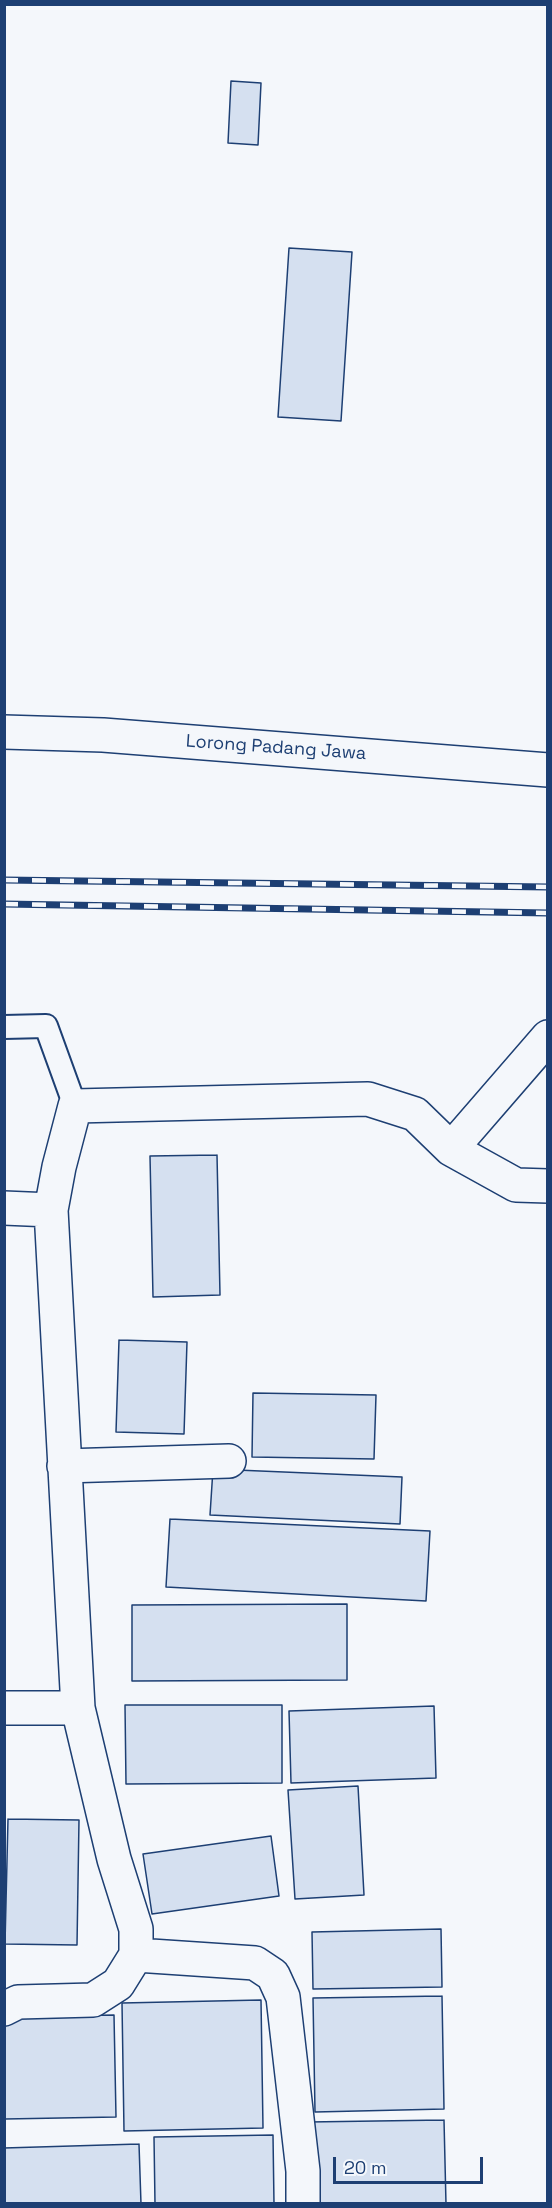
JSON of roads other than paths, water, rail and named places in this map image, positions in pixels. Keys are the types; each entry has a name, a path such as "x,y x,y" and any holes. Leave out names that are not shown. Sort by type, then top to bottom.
{"street":[{"name":"Lorong Padang Jawa","path":"4,732 103,735 548,770"},
{"path":"450,1149 548,1037"},
{"path":"4,2009 18,2002 93,2000 118,1984 136,1954 136,1929 114,1859 78,1708 51,1210 59,1167 75,1106 368,1099 415,1114 450,1149 516,1185 548,1186"},
{"path":"4,1208 51,1210"},
{"path":"64,1466 229,1461"},
{"path":"4,1708 78,1708"},
{"path":"136,1954 255,1963 273,1975 283,1997 303,2171 303,2204"}],"lane":[{"path":"4,1026 46,1026 75,1106"}],"railway":[{"path":"4,880 548,887"},
{"path":"4,904 548,913"}]}
